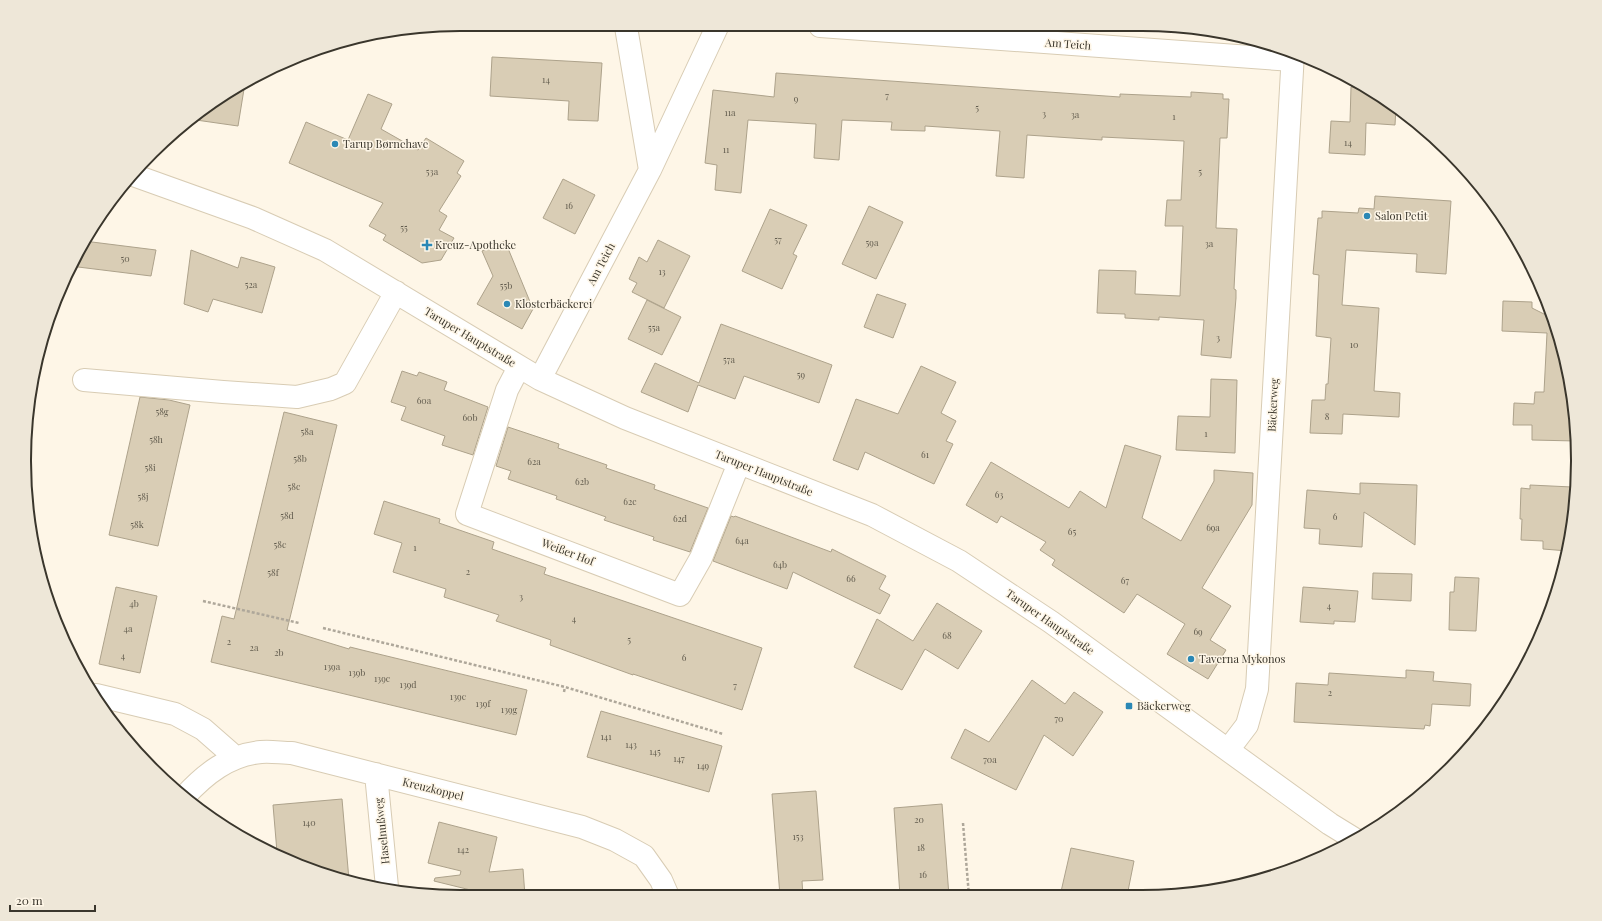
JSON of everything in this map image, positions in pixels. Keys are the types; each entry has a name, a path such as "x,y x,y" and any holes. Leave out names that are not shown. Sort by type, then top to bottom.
{"street":[{"path":"627,31 650,170"},
{"name":"Am Teich","path":"540,379 650,170 715,31"},
{"name":"Am Teich","path":"934,31 1283,55"},
{"name":"Bäckerweg","path":"1228,750 1246,725 1257,689 1293,59"},
{"name":"Taruper Hauptstraße","path":"138,177 252,218 324,250 540,379 625,418 872,515 959,561 1051,622 1330,824 1349,836"},
{"path":"84,380 223,392 297,396 331,390 345,383 396,292"},
{"name":"Weißer Hof","path":"519,367 507,390 467,514 680,595 701,558 739,463"},
{"path":"101,696 175,714 203,729 236,757"},
{"name":"Kreuzkoppel","path":"188,792 213,770 236,757 262,752 292,753 582,827 615,840 644,856 661,880 665,890"},
{"name":"Haselnußweg","path":"376,774 387,883"}],"path":[{"path":"203,601 299,622"},
{"path":"323,628 565,687 723,734"},
{"path":"564,692 565,687"},
{"path":"963,823 969,890"}],"building":[{"path":"492,57 602,63 598,121 568,120 569,101 490,96"},
{"path":"776,73 1120,97 1120,94 1191,97 1191,92 1223,94 1223,99 1229,99 1227,138 1220,138 1216,228 1237,229 1234,289 1236,290 1236,298 1231,358 1201,355 1204,320 1159,317 1159,320 1125,318 1125,314 1097,313 1099,270 1136,271 1135,294 1180,296 1183,226 1165,226 1167,200 1181,200 1184,141 1102,137 1102,140 1027,135 1024,178 996,176 1000,131 925,126 925,131 891,130 892,122 842,120 839,160 814,158 816,124 748,120 741,193 715,190 717,165 705,163 713,90 774,97"},
{"path":"1351,87 1380,103 1396,115 1395,125 1366,123 1365,155 1329,153 1331,121 1350,122"},
{"path":"244,90 238,126 199,120 222,103"},
{"path":"368,94 392,104 381,129 418,150 426,138 464,161 457,173 461,176 439,211 447,216 439,230 454,238 441,260 422,263 383,240 386,235 369,226 383,203 289,163 306,122 348,140"},
{"path":"563,179 595,195 575,234 543,218"},
{"path":"1375,196 1451,201 1446,274 1416,272 1417,254 1346,250 1342,305 1379,308 1374,391 1400,393 1399,417 1343,414 1342,434 1310,433 1312,400 1325,400 1326,384 1328,384 1331,338 1316,336 1319,275 1313,274 1318,218 1322,218 1322,211 1358,213 1359,208 1374,209"},
{"path":"869,206 903,222 876,279 842,264"},
{"path":"770,209 807,225 793,254 797,256 782,289 742,271"},
{"path":"658,240 690,256 664,308 632,292 637,283 629,279 639,257 647,262"},
{"path":"505,241 533,309 522,329 477,304 493,276 482,251"},
{"path":"91,242 156,250 151,276 77,267"},
{"path":"191,250 238,268 241,257 275,267 262,313 213,299 208,312 184,304"},
{"path":"877,294 906,304 893,338 864,327"},
{"path":"647,300 681,317 662,355 628,339"},
{"path":"1503,301 1532,302 1532,308 1545,315 1563,377 1570,441 1532,440 1532,425 1513,425 1514,403 1534,404 1535,392 1544,392 1547,333 1502,331"},
{"path":"721,324 832,365 819,403 744,376 735,399 698,385 688,412 641,392 655,363 699,383"},
{"path":"921,366 956,382 941,413 956,421 946,441 953,444 934,484 865,452 858,470 833,460 856,399 898,414"},
{"path":"402,371 417,376 419,372 447,382 444,390 488,407 473,455 442,445 445,436 401,420 406,407 391,402"},
{"path":"1211,379 1237,380 1235,453 1176,450 1178,416 1210,417"},
{"path":"140,397 169,400 190,405 158,546 109,535"},
{"path":"284,412 337,425 287,630 349,649 350,647 527,690 516,735 211,662 222,616 234,619"},
{"path":"508,427 559,444 558,448 607,465 606,468 655,485 654,489 708,508 690,552 653,540 654,537 604,520 606,517 556,499 557,496 508,479 511,471 496,466"},
{"path":"1125,445 1161,456 1142,518 1181,541 1214,481 1214,470 1253,473 1252,505 1202,588 1231,606 1210,640 1226,650 1208,679 1167,654 1185,624 1137,594 1124,613 1052,565 1055,560 1040,550 1046,542 1001,516 997,523 966,505 991,462 1069,508 1080,491 1106,508"},
{"path":"1360,483 1417,485 1415,545 1364,512 1362,547 1319,544 1320,529 1304,528 1307,490 1360,494"},
{"path":"1530,485 1570,487 1561,550 1543,549 1543,541 1521,540 1521,488 1530,489"},
{"path":"384,501 440,519 439,523 494,542 492,549 546,568 544,574 762,648 742,710 633,675 550,645 551,640 496,621 499,615 444,597 446,589 393,572 402,543 374,534"},
{"path":"731,516 735,516 831,552 832,549 886,576 879,589 890,595 880,614 793,572 787,589 713,561"},
{"path":"1373,573 1412,574 1411,601 1372,599"},
{"path":"1455,577 1479,578 1476,631 1449,630 1450,592 1454,592"},
{"path":"116,587 157,596 140,673 99,664"},
{"path":"1303,587 1358,591 1355,622 1334,621 1334,624 1300,622"},
{"path":"937,603 982,631 958,669 925,649 902,690 854,667 877,619 913,641"},
{"path":"1406,670 1434,672 1433,681 1471,684 1470,706 1432,704 1430,726 1425,725 1424,729 1294,722 1296,683 1328,685 1329,673 1406,678"},
{"path":"1032,680 1065,704 1074,692 1103,712 1073,756 1044,735 1016,790 951,758 965,729 989,742"},
{"path":"601,711 722,746 709,792 587,757"},
{"path":"816,791 823,880 802,881 803,890 780,890 772,794"},
{"path":"342,799 349,875 322,867 277,849 273,805"},
{"path":"942,804 949,890 900,890 894,808"},
{"path":"439,822 497,837 489,872 523,869 525,890 471,890 434,881 435,878 460,875 461,871 428,863"},
{"path":"1071,848 1134,861 1128,890 1061,890"}],"place":[{"name":"Tarup Børnehave","path":"335,144"},
{"name":"Salon Petit","path":"1367,216"},
{"name":"Kreuz-Apotheke","path":"427,245"},
{"name":"Klosterbäckerei","path":"507,304"},
{"name":"Taverna Mykonos","path":"1191,659"},
{"name":"Bäckerweg","path":"1129,706"}]}
